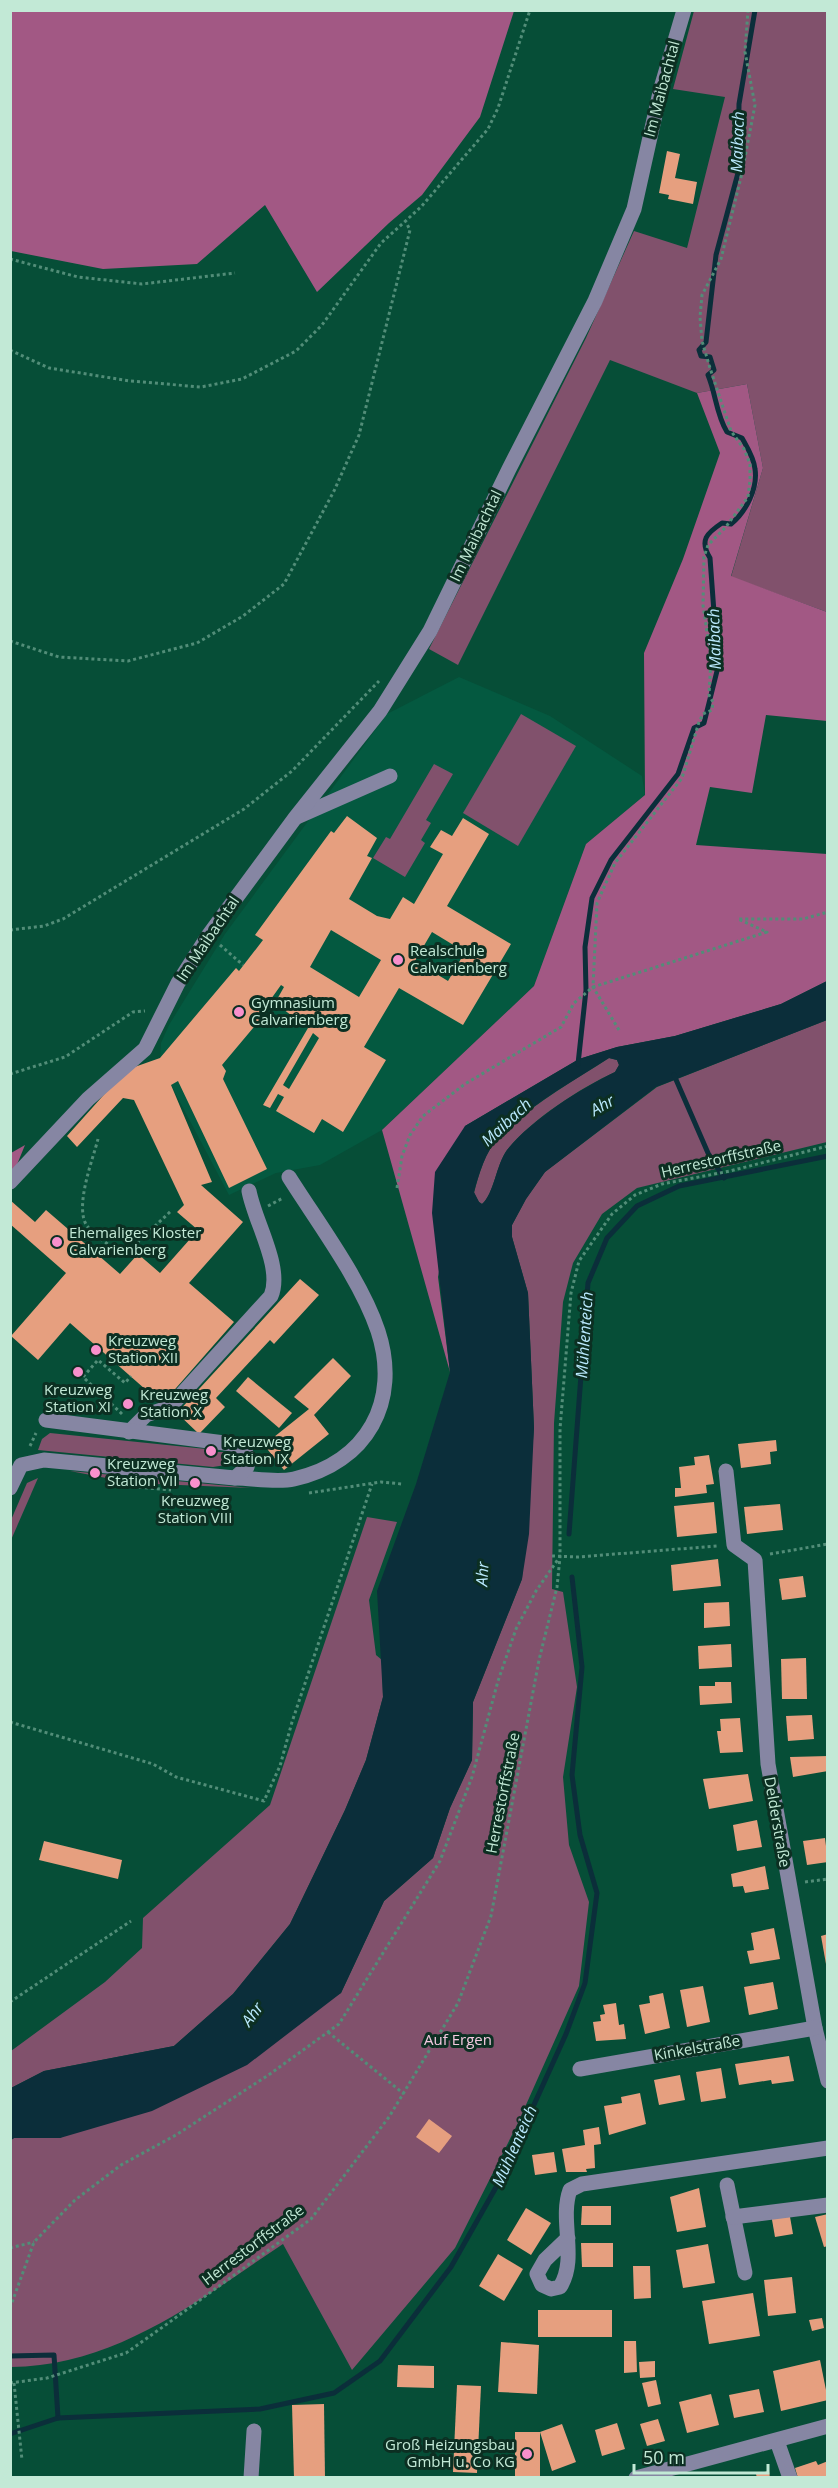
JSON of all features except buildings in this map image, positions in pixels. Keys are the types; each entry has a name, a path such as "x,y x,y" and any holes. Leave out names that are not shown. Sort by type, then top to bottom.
{"street":[{"name":"Im Maibachtal","path":"10,1182 88,1099 145,1049 178,983 208,936 295,818 380,711 430,631 595,301 634,209 661,88 684,10"},
{"path":"295,818 390,776"},
{"path":"10,1488 21,1465 44,1460 235,1478 291,1479 317,1473 338,1461 365,1437 381,1411 387,1377 378,1331 358,1289 289,1177"},
{"path":"129,1432 146,1415 170,1407 271,1296 275,1273 253,1213 249,1191"},
{"path":"45,1420 232,1444 244,1449 249,1460 247,1467 235,1478"},
{"path":"726,1471 734,1545 755,1560"},
{"name":"Delderstraße","path":"755,1560 768,1764 815,2028 828,2081"},
{"name":"Kinkelstraße","path":"580,2069 815,2028"},
{"path":"568,2238 567,2199 570,2190 582,2184 828,2148"},
{"path":"727,2185 745,2273"},
{"path":"733,2217 828,2205"},
{"path":"636,2478 828,2426"},
{"path":"251,2478 254,2431"},
{"path":"777,2441 790,2478"}],"path":[{"path":"10,350 49,368 130,381 201,387 242,379 296,351 322,325 381,243 406,222 488,129 498,108 530,10"},
{"path":"619,1030 592,988 597,903 615,862 682,778 698,732 699,722 703,714 712,710 713,702 709,695 711,658 703,605 704,557 708,545 725,528 748,497 750,464 738,439 730,431 702,341 702,296 717,267 742,173 755,105 745,52 748,10"},
{"path":"10,640 59,657 128,661 197,643 243,616 284,584 334,491 359,435 410,230 406,222"},
{"path":"10,260 78,277 142,284 235,273"},
{"path":"10,930 44,926 63,919 244,809 292,771 380,680"},
{"path":"397,1188 402,1156 410,1135 423,1116 465,1084 561,1027 574,1003 592,988 767,932 738,919 803,919 828,912"},
{"path":"220,945 243,965"},
{"path":"10,1074 65,1057 133,1012 166,1009"},
{"path":"98,1139 87,1175 83,1204 87,1225 123,1256 171,1211"},
{"name":"Herrestorffstraße","path":"12,2383 49,2377 126,2353 311,2219 404,2094 458,2003 491,1916 539,1660 557,1587 560,1557 560,1429 571,1293 579,1261 596,1233 612,1214 635,1195 662,1184 730,1171 828,1146"},
{"path":"253,1213 284,1197 282,1188 289,1177"},
{"path":"121,1410 83,1377 98,1360 125,1383 131,1376"},
{"path":"10,1722 153,1764 176,1778 264,1801 280,1766 292,1722 372,1484"},
{"path":"755,1560 777,1551 828,1544"},
{"path":"552,1556 734,1545"},
{"path":"10,2308 34,2242 75,2200 122,2165 176,2135 339,2024 440,1861 472,1777 498,1681 516,1629 536,1591 560,1557"},
{"path":"788,1884 828,1879"},
{"path":"10,2002 131,1921"},
{"path":"328,2032 404,2094"},
{"path":"10,2248 34,2242"},
{"path":"12,2383 22,2460"}],"shaded area":[{"path":"10,11 514,11 480,117 422,195 389,223 317,292 265,205 197,264 103,269 11,251"},
{"path":"747,384 763,468 731,576 827,612 827,721 766,715 752,793 710,787 696,845 827,854 827,981 781,1004 675,1036 617,1047 579,1059 465,1126 438,1277 450,1372 382,1130 534,986 586,844 645,795 644,653 683,559 720,453 697,393"},
{"path":"459,677 550,716 642,776 645,795 586,844 534,986 382,1130 320,1165 276,1173 229,1195 171,1085 160,1058 161,1043 169,1025 225,934 387,714"},
{"path":"25,1145 16,1167 11,1173 11,1153"}],"green space":[{"path":"694,11 827,11 827,612 731,577 763,468 747,384 697,393 610,360 458,665 429,649 586,338 634,231 687,248 725,97 673,89"},
{"path":"521,714 576,746 518,846 463,813"},
{"path":"434,764 453,774 426,820 431,823 421,840 425,843 405,877 373,858 386,837 390,839"},
{"name":"Auf Ergen","path":"827,1020 827,1142 637,1188 602,1214 573,1263 563,1302 554,1423 552,1589 563,1592 577,1687 563,1777 569,1845 589,1902 579,1986 517,2125 455,2248 352,2370 283,2244 188,2307 121,2342 86,2355 49,2364 11,2367 11,2140 14,2138 60,2138 341,1993 384,1901 433,1858 450,1808 472,1760 473,1702 522,1579 534,1428 528,1293 512,1237 512,1225 526,1199 545,1172 657,1087"},
{"path":"609,1058 617,1060 619,1065 615,1072 542,1116 507,1150 486,1199 482,1204 479,1202 474,1193 478,1178 486,1156 499,1137 538,1104"},
{"path":"50,1433 206,1449 209,1452 230,1452 235,1457 232,1464 213,1467 38,1450 42,1439"},
{"path":"70,1471 251,1488 132,1483"},
{"path":"38,1478 11,1540 11,1520 27,1483"},
{"path":"367,1517 397,1522 369,1600 376,1655 382,1660 383,1697 366,1760 345,1810 290,1924 233,1994 174,2046 44,2071 11,2088 11,2051 105,1982 142,1948 143,1918 270,1805"}],"water":[{"name":"Ahr","path":"827,981 827,1020 656,1087 545,1172 526,1199 512,1225 512,1237 528,1293 534,1428 529,1534 522,1579 473,1702 472,1760 450,1808 433,1858 384,1901 341,1993 247,2065 152,2111 60,2138 14,2138 11,2140 11,2088 44,2071 174,2046 233,1994 290,1924 345,1810 366,1760 383,1697 377,1591 416,1484 450,1372 432,1213 435,1172 465,1126 579,1059 617,1047 675,1036 781,1004","holes":["609,1058 617,1060 619,1065 615,1072 557,1106 517,1139 503,1156 486,1199 482,1204 479,1202 474,1192 478,1178 486,1156 499,1137 551,1094"]}],"waterway":[{"name":"Maibach","path":"578,1064 586,990 585,947 592,898 611,860 678,774 694,728 704,723 718,667 710,558 705,542 709,534 722,523 731,524 736,519 750,499 755,484 752,457 742,438 727,432 723,425 708,375 714,370 710,357 701,356 699,350 706,342 716,255 738,173 739,104 755,10"},
{"path":"674,1075 708,1153 724,1178"},
{"name":"Mühlenteich","path":"569,1534 588,1283 607,1238 637,1206 679,1186 828,1156"},
{"name":"Mühlenteich","path":"10,2434 58,2418 260,2409 334,2393 380,2361 451,2267 499,2182 566,2034 585,1983 597,1893 580,1835 572,1775 582,1667 572,1577"},
{"name":"Mühlenteich","path":"10,2356 54,2355 58,2418"}],"place":[{"name":"Realschule Calvarienberg","path":"398,960"},
{"name":"Gymnasium Calvarienberg","path":"239,1012"},
{"name":"Ehemaliges Kloster Calvarienberg","path":"57,1242"},
{"name":"Kreuzweg Station XII","path":"96,1350"},
{"name":"Kreuzweg Station XI","path":"78,1372"},
{"name":"Kreuzweg Station X","path":"128,1404"},
{"name":"Kreuzweg Station IX","path":"211,1451"},
{"name":"Kreuzweg Station VII","path":"95,1473"},
{"name":"Kreuzweg Station VIII","path":"195,1483"},
{"name":"Groß Heizungsbau GmbH u. Co KG","path":"527,2454"}]}
